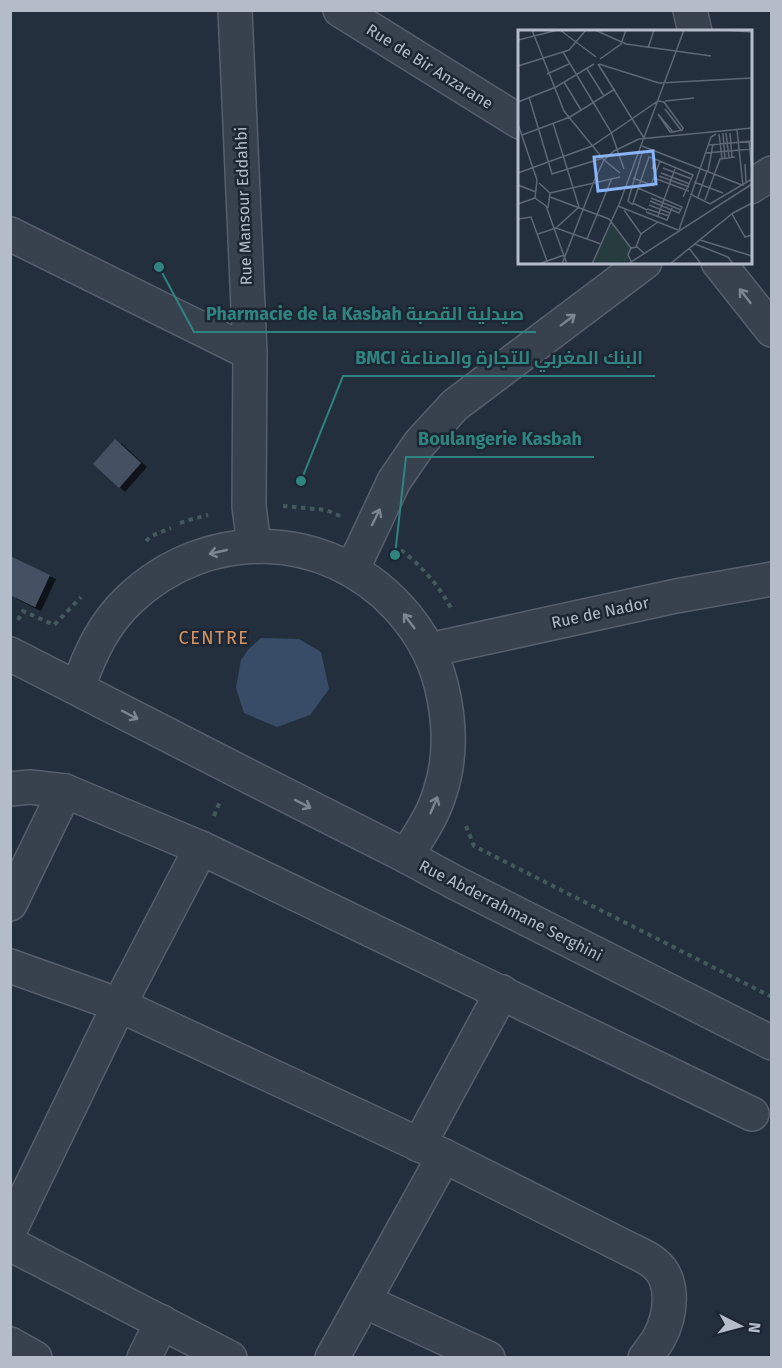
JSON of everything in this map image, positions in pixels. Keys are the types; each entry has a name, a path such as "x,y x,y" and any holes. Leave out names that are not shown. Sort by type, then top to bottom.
{"street":[{"name":"Rue Mansour Eddahbi","path":"235,10 250,353 249,506 254,546"},
{"name":"Rue de Bir Anzarane","path":"340,10 518,121"},
{"path":"690,10 695,30"},
{"path":"752,186 771,173"},
{"path":"10,234 250,353"},
{"path":"352,570 394,481 420,443 455,405 642,264"},
{"path":"720,264 771,330"},
{"name":"Rue Abderrahmane Serghini","path":"78,687 90,655 107,625 129,599 157,577 187,561 220,550 254,546 280,547 305,551 352,570 383,591 409,619 429,650 442,684 448,720 447,757 440,792 426,826 406,856 464,888 771,1043"},
{"name":"Rue de Nador","path":"429,650 676,596 771,579"},
{"path":"13,640 78,687 406,856"},
{"path":"10,789 30,787 64,791 201,848 752,1114"},
{"path":"10,904 64,791"},
{"path":"10,1230 119,1005 201,848"},
{"path":"10,966 119,1005 431,1151 629,1248 655,1264 666,1277 668,1284 668,1313 659,1337 645,1358"},
{"path":"332,1358 364,1301 502,992"},
{"path":"10,1244 230,1358"},
{"path":"364,1301 488,1358"},
{"path":"144,1358 162,1322"},
{"path":"10,1344 35,1358"}],"path":[{"path":"142,544 151,536 189,520 249,506 277,505 326,510 371,527 415,561 444,594 469,641"},
{"path":"13,640 23,611 54,625 88,591"},
{"path":"468,817 465,827 474,846 771,997"}],"water":[{"path":"261,638 299,639 321,652 329,689 310,715 277,727 244,713 236,688 241,660"}],"building":[{"path":"115,439 141,463 119,488 93,464"},
{"path":"10,556 50,575 35,607 10,595"}],"place":[{"name":"Pharmacie de la Kasbah صيدلية القصبة","path":"159,267"},
{"name":"BMCI البنك المغربي للتجارة والصناعة","path":"301,481"},
{"name":"Boulangerie Kasbah","path":"395,555"}],"district":[{"name":"CENTRE","path":"214,638"}]}
